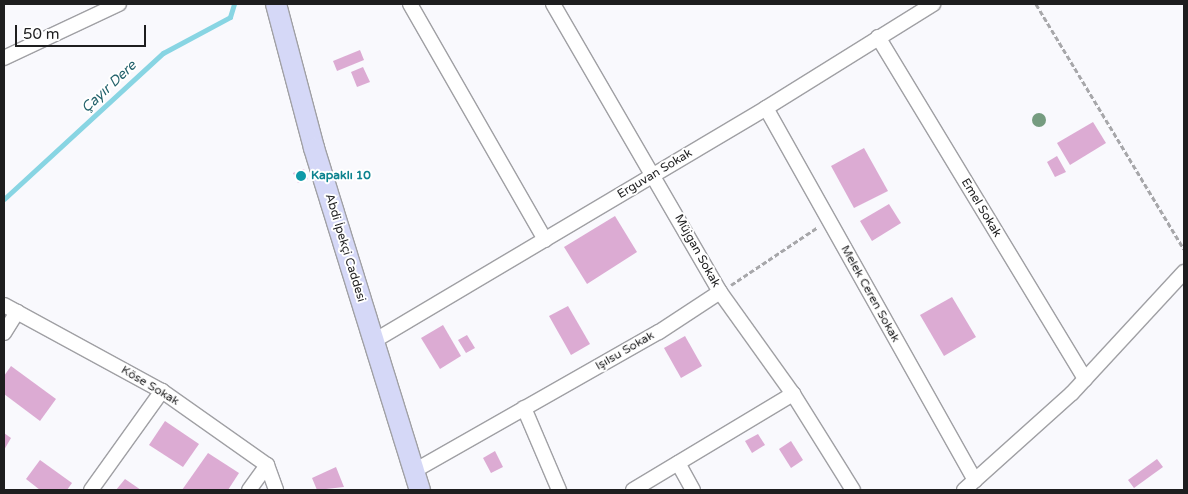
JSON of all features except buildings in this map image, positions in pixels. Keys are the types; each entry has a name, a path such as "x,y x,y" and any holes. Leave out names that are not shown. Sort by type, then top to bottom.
{"street":[{"path":"4,58 119,4"},
{"name":"Abdi İpekçi Caddesi","path":"276,4 314,148 420,490"},
{"path":"410,4 545,240"},
{"name":"Müjgan Sokak","path":"553,4 654,174 720,292 793,394 853,490"},
{"name":"Erguvan Sokak","path":"374,341 766,108 933,4"},
{"name":"Emel Sokak","path":"878,37 1085,379"},
{"name":"Melek Ceren Sokak","path":"766,108 975,480"},
{"path":"964,490 1085,379 1182,280"},
{"name":"Işılsu Sokak","path":"414,471 659,332 720,292"},
{"name":"Köse Sokak","path":"4,305 162,391 267,465"},
{"path":"4,333 17,312"},
{"path":"91,490 162,391"},
{"path":"633,490 793,394"},
{"path":"524,408 559,490"},
{"path":"678,463 693,490"},
{"path":"250,490 267,465"},
{"path":"267,465 276,490"}],"path":[{"path":"1036,4 1184,249"},
{"path":"720,292 829,220"}],"waterway":[{"name":"Çayır Dere","path":"4,199 163,53 230,17 234,4"}],"place":[{"name":"Kapaklı 10","path":"301,176"}]}
